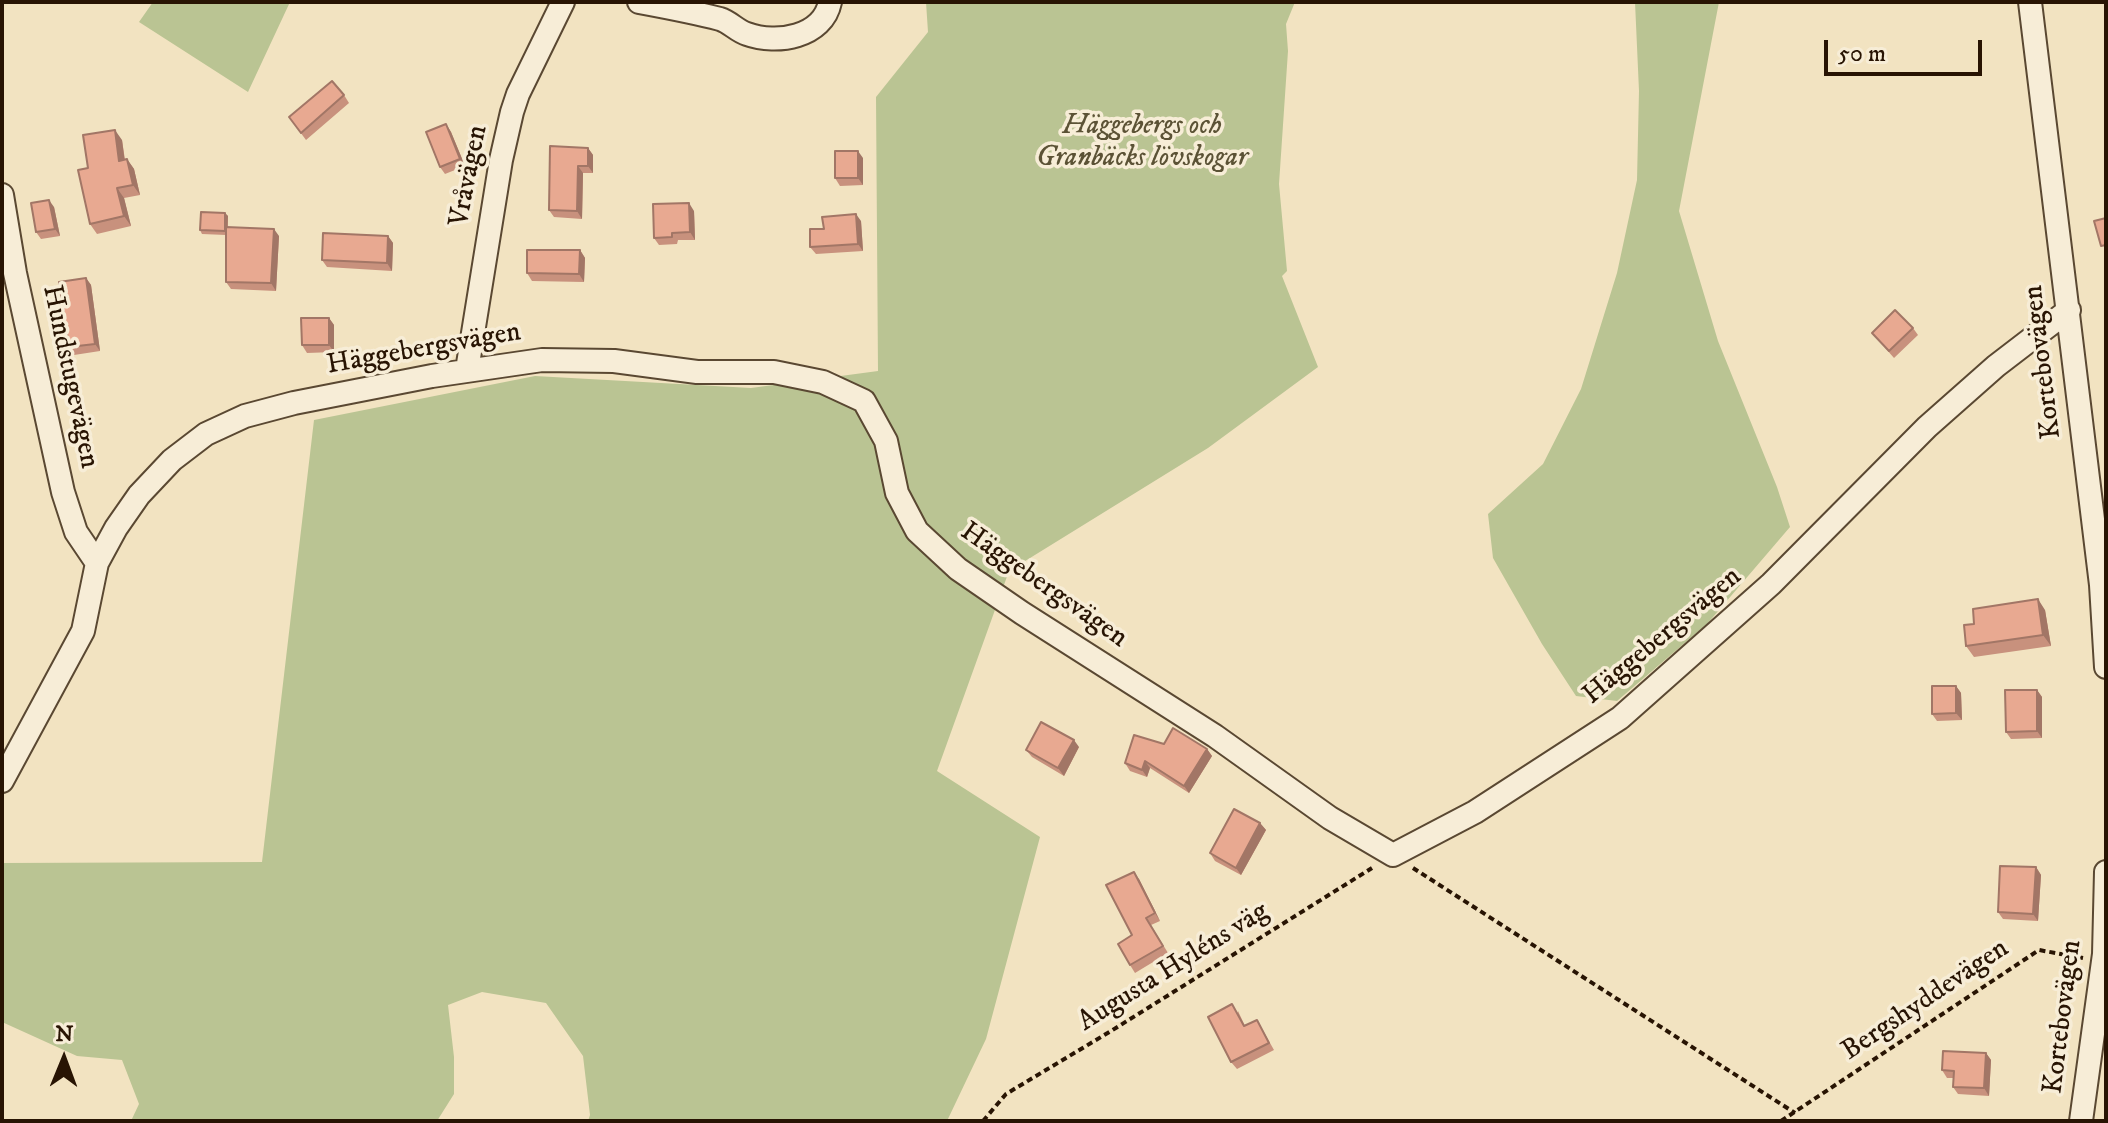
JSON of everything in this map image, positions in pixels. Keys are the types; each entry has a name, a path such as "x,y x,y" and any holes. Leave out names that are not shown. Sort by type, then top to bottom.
{"street":[{"name":"Vråvägen","path":"467,370 501,160 512,112 563,2"},
{"path":"639,2 731,11 745,34 769,39 792,37 826,18 830,2"},
{"name":"Kortebovägen","path":"2030,2 2101,585 2106,667"},
{"name":"Hundstugevägen","path":"2,195 15,273 63,492 76,532 97,563"},
{"name":"Häggebergsvägen","path":"2,781 83,631 97,563 116,528 139,495 172,460 206,434 245,416 294,403 467,370 542,360 614,361 697,372 774,372 823,382 864,401 886,441 897,493 917,531 958,569 1215,736 1330,818 1393,855 1475,812 1620,718 1771,584 1938,417 1996,366 2069,310"},
{"name":"Kortebovägen","path":"2081,1121 2103,962 2106,875"}],"path":[{"path":"1393,855 1795,1113"},
{"name":"Augusta Hyléns väg","path":"983,1121 1006,1094 1393,855"},
{"name":"Bergshyddevägen","path":"1781,1121 2039,950 2103,962"}],"green space":[{"path":"153,2 290,2 248,92 139,22"},
{"name":"Häggebergs och Granbäcks lövskogar","path":"926,2 1295,2 1286,24 1288,51 1279,184 1287,271 1282,276 1318,367 1208,448 1009,571 937,771 1040,837 986,1039 947,1121 588,1121 590,1115 583,1056 546,1003 482,992 448,1005 454,1057 454,1094 437,1121 131,1121 139,1104 122,1060 77,1056 2,1022 2,863 262,862 314,420 535,376 751,388 878,371 876,97 928,32"},
{"path":"1635,2 1719,2 1679,211 1718,341 1790,527 1707,624 1617,701 1576,696 1493,558 1488,514 1543,464 1581,389 1617,273 1637,180 1639,91"}],"building":[{"path":"332,81 344,95 301,133 289,117"},
{"path":"446,124 460,159 440,167 426,132"},
{"path":"115,130 119,161 127,159 133,185 117,188 124,216 90,224 78,170 88,168 83,135"},
{"path":"550,146 588,148 588,166 578,166 577,211 549,210"},
{"path":"835,151 858,151 858,178 835,178"},
{"path":"49,200 55,229 36,232 31,203"},
{"path":"689,203 690,232 654,238 653,204"},
{"path":"201,212 225,213 225,231 200,230"},
{"path":"856,214 858,244 810,247 810,229 824,229 822,217"},
{"path":"2106,218 2106,245 2101,246 2094,221"},
{"path":"226,227 274,229 271,283 226,282"},
{"path":"323,233 388,236 387,263 322,260"},
{"path":"527,250 580,250 579,274 527,273"},
{"path":"86,278 95,344 69,347 59,282"},
{"path":"1895,310 1913,328 1889,351 1872,333"},
{"path":"301,318 329,318 329,345 302,345"},
{"path":"2038,599 2043,635 1966,646 1964,625 1974,624 1973,609"},
{"path":"1932,686 1956,686 1956,713 1932,714"},
{"path":"2005,690 2037,690 2037,731 2006,732"},
{"path":"1041,722 1074,740 1058,768 1026,750"},
{"path":"1173,728 1207,749 1184,786 1145,761 1142,770 1125,763 1134,735 1164,744"},
{"path":"1234,809 1260,823 1236,868 1210,853"},
{"path":"2000,866 2036,867 2033,914 1998,912"},
{"path":"1134,872 1155,913 1146,918 1163,946 1130,965 1118,944 1132,935 1106,885"},
{"path":"1232,1004 1244,1026 1257,1020 1269,1043 1231,1062 1208,1017"},
{"path":"1943,1051 1986,1053 1984,1088 1953,1087 1954,1071 1942,1070"}]}
